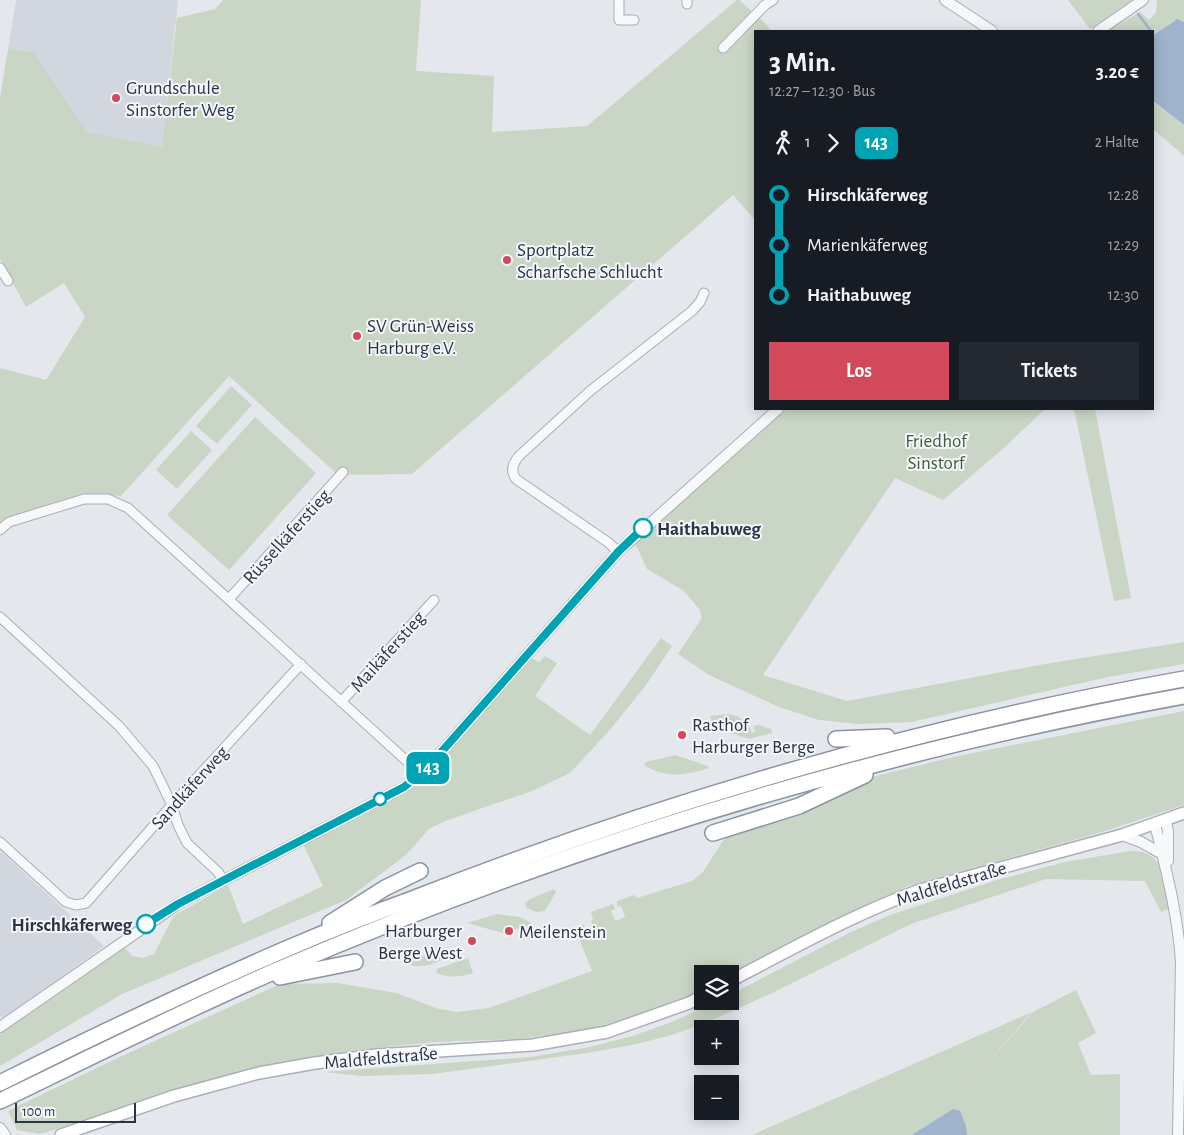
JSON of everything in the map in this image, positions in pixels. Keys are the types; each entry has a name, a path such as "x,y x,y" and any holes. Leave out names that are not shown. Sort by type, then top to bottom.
{"highway":[{"path":"0,1083 115,1026 288,948 480,872 604,828 716,792 928,733 1083,698 1184,679"},
{"path":"0,1101 242,986 378,929 534,870 708,812 909,755 1050,722 1184,696"},
{"path":"836,739 867,739 928,733"},
{"path":"713,833 800,806 909,755"},
{"path":"288,948 384,888 420,871"},
{"path":"242,986 304,971 355,962"}],"main road":[{"name":"Maldfeldstraße","path":"739,977 811,939 890,901 963,878 1122,834 1184,813"},
{"name":"Maldfeldstraße","path":"61,1135 174,1096 259,1073 376,1055 533,1046 607,1032 694,1000"}],"street":[{"path":"619,0 618,20 634,20"},
{"path":"723,48 773,0"},
{"path":"945,0 990,30"},
{"path":"1099,30 1143,0"},
{"path":"0,268 8,281"},
{"path":"618,552 609,543 516,479 513,472 514,463 519,456 590,391 692,311 700,302 704,293"},
{"path":"0,1027 164,911 404,787 421,774 479,711 618,552 777,410"},
{"name":"Rüsselkäferstieg","path":"229,599 343,472"},
{"path":"0,530 9,522 84,499 108,499 128,508 421,774"},
{"name":"Maikäferstieg","path":"341,702 434,600"},
{"path":"0,618 119,726 153,766 172,805 178,825 187,843 218,872 223,880"},
{"name":"Sandkäferweg","path":"0,842 66,902 76,905 83,904 88,901 172,805 301,664"},
{"path":"1161,822 1162,854 1168,874 1180,937 1178,1135"},
{"path":"1161,822 1168,832 1168,874"},
{"path":"1122,834 1162,854"},
{"path":"0,1128 6,1135"}],"shaded area":[{"name":"Grundschule Sinstorfer Weg","path":"16,0 178,0 162,147 87,132 34,52 8,49"},
{"path":"0,851 104,946 4,1019 0,1016"}],"green space":[{"path":"223,0 421,0 416,71 494,76 492,132 587,126 739,0 770,30 754,30 754,219 733,195 412,474 338,475 229,376 121,496 81,494 8,518 0,524 0,368 46,380 85,317 64,283 26,307 0,259 0,98 8,49 34,52 87,132 162,147 177,18 215,9"},
{"path":"1068,0 1132,0 1090,29"},
{"path":"1157,0 1184,0 1184,22 1174,20 1154,34 1154,30 1109,30 1140,12 1149,20 1156,13"},
{"path":"1154,102 1184,125 1184,156 1154,130"},
{"path":"231,386 252,405 217,444 196,426"},
{"name":"Friedhof Sinstorf","path":"785,410 1044,410 1006,446 943,500 895,478 763,675 847,701 1045,664 1184,642 1184,664 1108,677 912,722 858,724 819,720 779,707 709,675 678,654 702,618 700,610 684,591 647,569 635,543"},
{"path":"1074,410 1095,410 1131,598 1114,601"},
{"path":"255,417 316,473 229,570 167,515"},
{"path":"191,431 212,450 177,489 156,470"},
{"path":"661,638 672,646 646,685 609,731 570,773 532,791 445,821 429,829 406,855 346,900 122,994 0,1066 0,1034 125,948 132,956 143,958 154,954 173,917 228,885 243,924 323,886 303,844 411,789 432,772 531,658 539,662 545,656 557,663 535,696 590,735"},
{"path":"1184,711 1184,805 1102,832 908,886 739,970 739,965 694,965 694,993 594,1029 518,1039 435,1042 357,1050 288,1061 175,1092 40,1134 17,1130 8,1111 111,1061 280,984 338,983 396,993 439,1009 457,1012 489,1008 592,971 578,936 581,934 580,926 583,924 586,932 594,929 591,921 593,919 591,912 613,904 615,909 611,911 615,921 625,917 621,906 617,907 617,901 634,895 637,898 692,881 703,872 722,842 733,832 799,811 876,776 958,756"},
{"path":"728,714 743,720 741,723 716,731 710,716"},
{"path":"759,725 771,729 772,733 749,739 731,733 750,727 752,733 755,732 753,726"},
{"path":"675,755 708,766 709,768 684,774 668,774 644,765 646,762"},
{"path":"1130,851 1143,852 1152,857 1161,869 1166,885 1169,909 1161,912 1145,881 1046,879 911,924 739,1008 739,990 849,933 890,915 997,880 1065,862"},
{"path":"554,889 556,892 545,911 536,912 527,908 525,903 530,899"},
{"path":"497,914 520,917 531,923 530,925 503,933 467,923"},
{"path":"431,953 440,953 448,957 423,966 408,964 408,962"},
{"path":"468,958 473,973 445,976 436,973 437,969"},
{"path":"1076,990 1096,1033 1078,1043 1091,1075 1120,1074 1120,1135 752,1135 1032,1012 962,1092 1033,1012"},
{"path":"698,1010 734,1010 712,1020 694,1020 694,1027 675,1034 637,1044 587,1053 433,1074 362,1076 323,1072 531,1057 590,1047 629,1037 672,1022"}],"water":[{"path":"1177,19 1184,22 1184,125 1154,102 1154,34"},
{"path":"953,1109 960,1111 966,1126 967,1135 912,1135"}],"waterway":[{"path":"1138,14 1150,30"}],"bus line":[{"name":"143","path":"146,924 164,911 404,787 421,774 479,711 618,552 643,528"}],"place":[{"name":"Grundschule Sinstorfer Weg","path":"116,98"},
{"name":"Sportplatz Scharfsche Schlucht","path":"507,260"},
{"name":"SV Grün-Weiss Harburg e.V.","path":"357,336"},
{"name":"Haithabuweg","path":"643,528"},
{"name":"Rasthof Harburger Berge","path":"682,735"},
{"name":"Hirschkäferweg","path":"146,924"},
{"name":"Meilenstein","path":"509,931"},
{"name":"Harburger Berge West","path":"472,941"}]}
